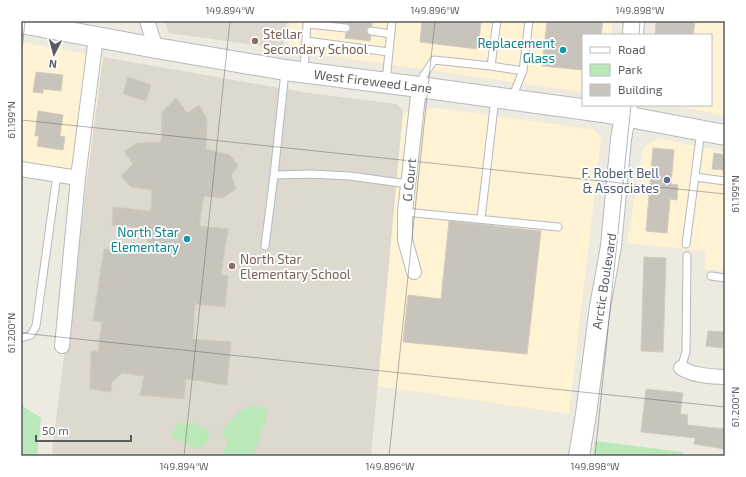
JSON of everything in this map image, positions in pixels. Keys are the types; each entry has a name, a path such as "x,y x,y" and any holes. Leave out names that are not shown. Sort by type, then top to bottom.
{"main road":[{"path":"633,34 634,21"},
{"name":"West Fireweed Lane","path":"21,23 156,48 294,71 503,98 582,106"},
{"name":"West Fireweed Lane","path":"585,106 626,110 701,131 725,136"},
{"name":"Arctic Boulevard","path":"579,456 600,308 611,246 621,139 626,110"}],"street":[{"path":"147,21 156,48"},
{"path":"62,346 78,178 96,37"},
{"name":"G Court","path":"414,272 405,240 405,212 419,87"},
{"path":"21,169 78,178"},
{"path":"681,368 697,375 725,377"}],"lane":[{"path":"386,82 392,21"},
{"path":"491,66 496,21"},
{"path":"481,219 503,98 523,71 529,21"},
{"path":"265,246 274,175 294,71 306,41 307,24 346,28"},
{"path":"371,31 391,34"},
{"path":"306,41 389,52"},
{"path":"419,87 424,75 434,60 523,71"},
{"path":"686,244 701,131"},
{"path":"274,175 311,174 350,176 408,184"},
{"path":"21,338 31,335 36,326 57,175"},
{"path":"695,177 725,182"},
{"path":"405,212 558,227"},
{"path":"681,368 686,352 687,256"},
{"path":"711,276 725,278"}],"shaded area":[{"name":"Stellar Secondary School","path":"165,21 287,21 283,49 169,33"},
{"path":"291,21 613,21 611,34 582,34 582,92 288,50"},
{"path":"655,21 725,21 725,116 680,106 712,106 712,34 653,34"},
{"path":"21,42 103,57 88,173 21,162"},
{"name":"North Star Elementary School","path":"103,57 302,92 396,104 403,110 371,456 54,456 52,450"},
{"path":"438,108 595,130 601,139 569,414 378,386 403,113"},
{"path":"658,138 725,152 725,271 704,269 706,251 627,243 643,148"}],"green space":[{"path":"21,405 41,418 37,456 21,456"},
{"path":"253,405 269,410 253,456 222,456 228,442 221,432 239,412"},
{"path":"178,423 193,423 207,430 209,437 207,442 203,446 195,449 171,436"},
{"path":"595,441 683,452 683,456 593,456"}],"building":[{"path":"347,21 372,21 372,26 367,28 366,31 368,35 371,36 370,41 345,38 346,33 350,31 351,28 349,24 346,23"},
{"path":"422,21 481,21 478,49 420,42"},
{"name":"Replacement Glass","path":"547,21 603,21 601,34 582,34 582,70 542,66"},
{"path":"656,21 695,21 693,34 655,34"},
{"path":"36,72 63,75 61,91 43,89 43,93 33,92"},
{"path":"128,77 151,85 146,101 123,94"},
{"name":"North Star Elementary","path":"176,98 187,113 199,105 207,119 206,149 230,155 238,166 231,175 236,189 223,198 204,196 199,226 228,229 221,275 228,276 225,307 195,304 193,339 231,342 227,385 186,379 184,399 140,395 144,376 122,373 112,382 111,392 90,389 91,351 98,351 102,322 93,321 104,249 147,252 149,229 112,225 113,207 151,211 152,190 131,187 121,176 133,164 124,151 137,143 161,142 162,112"},
{"path":"38,111 63,115 60,136 65,137 63,150 37,146 39,136 35,136"},
{"path":"653,148 674,150 671,184 678,185 677,200 670,199 667,233 646,231"},
{"path":"714,153 725,155 725,170 712,169"},
{"path":"449,221 541,231 527,354 403,342 408,295 441,299"},
{"path":"644,257 666,258 663,352 641,351"},
{"path":"708,331 724,332 722,348 706,346"},
{"path":"646,389 683,393 680,414 688,415 687,425 725,429 725,449 694,444 695,438 641,432"}],"place":[{"name":"Stellar Secondary School","path":"255,41"},
{"name":"Replacement Glass","path":"563,50"},
{"name":"F. Robert Bell & Associates","path":"667,180"},
{"name":"North Star Elementary","path":"187,239"},
{"name":"North Star Elementary School","path":"232,266"}]}
